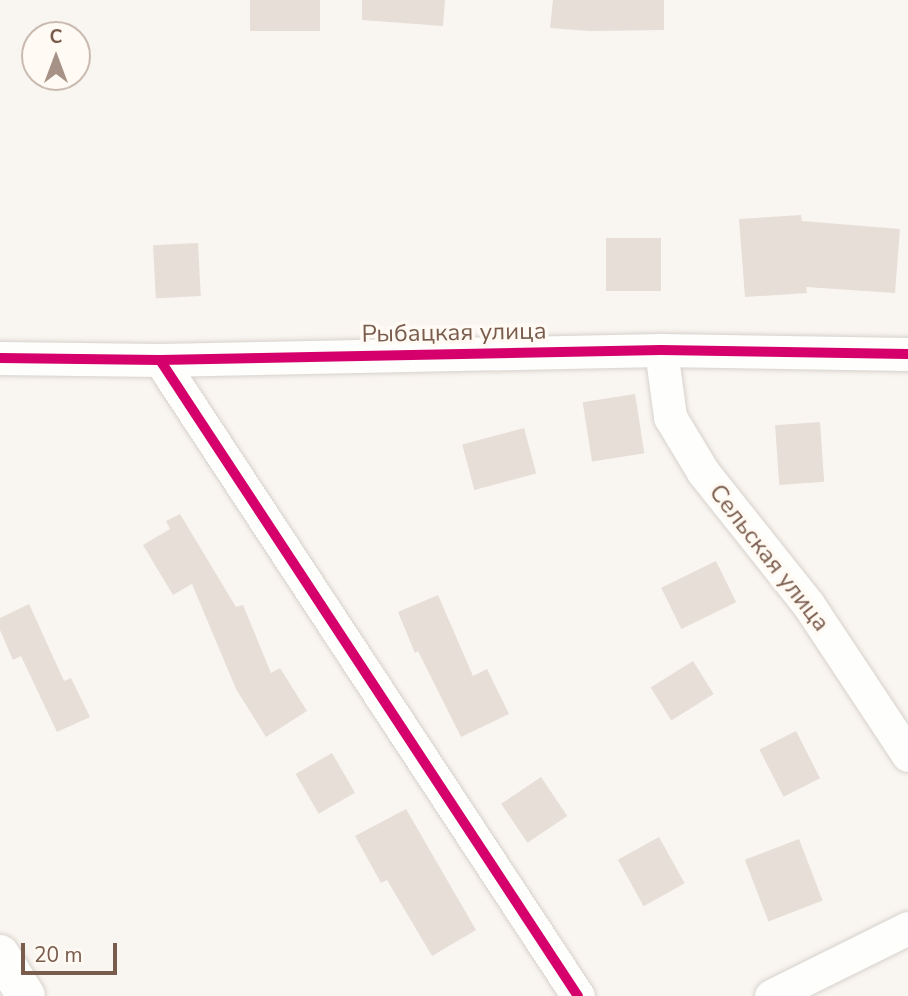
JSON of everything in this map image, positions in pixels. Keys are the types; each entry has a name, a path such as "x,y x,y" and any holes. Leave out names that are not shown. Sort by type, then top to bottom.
{"street":[{"name":"Рыбацкая улица","path":"0,358 160,360 661,350 908,354"},
{"name":"Сельская улица","path":"661,350 670,417 703,472 808,604 908,755"},
{"path":"160,360 578,996"},
{"path":"771,996 908,928"},
{"path":"0,954 26,996"}],"building":[{"path":"250,0 320,0 320,31 250,31"},
{"path":"362,0 445,0 443,26 362,20"},
{"path":"553,0 664,0 664,30 589,31 550,28"},
{"path":"801,215 802,221 900,229 895,293 806,287 807,293 745,297 739,219"},
{"path":"606,238 661,238 661,291 606,291"},
{"path":"198,243 201,296 156,298 153,245"},
{"path":"635,394 644,453 592,462 583,402"},
{"path":"820,422 824,482 779,485 775,425"},
{"path":"524,428 536,473 474,490 462,445"},
{"path":"180,514 236,607 243,605 271,673 280,668 307,711 266,737 236,689 192,584 173,595 143,545 170,529 166,521"},
{"path":"716,561 736,602 681,629 661,588"},
{"path":"438,595 473,676 487,669 509,714 461,737 418,651 415,653 398,612"},
{"path":"29,604 64,681 71,678 90,717 57,732 21,656 13,660 0,630 0,618"},
{"path":"693,661 714,694 671,721 651,687"},
{"path":"796,731 820,778 784,797 759,750"},
{"path":"332,753 355,793 319,814 296,774"},
{"path":"541,777 567,816 527,843 501,804"},
{"path":"406,809 476,930 432,956 387,880 381,883 355,836"},
{"path":"659,837 685,883 644,906 618,860"},
{"path":"799,839 823,901 769,921 745,860"}],"cycle path":[{"path":"0,358 160,360 661,350 908,354"},
{"path":"160,360 578,996"}]}
